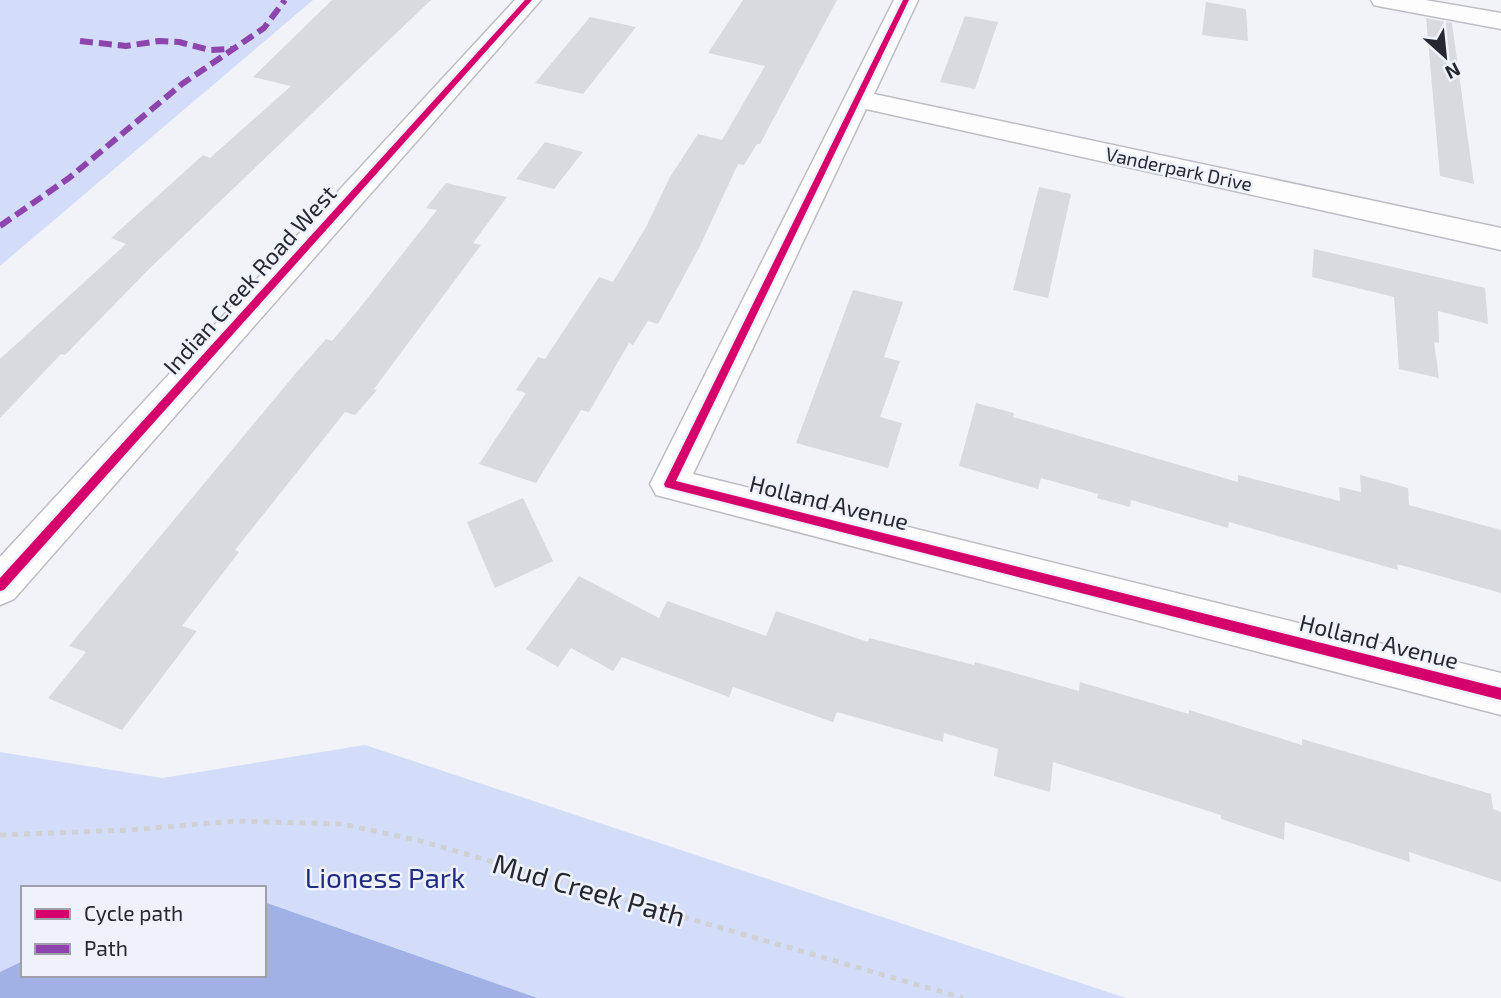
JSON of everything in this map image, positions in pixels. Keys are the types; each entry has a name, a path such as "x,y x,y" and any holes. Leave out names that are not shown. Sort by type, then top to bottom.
{"street":[{"name":"Indian Creek Road West","path":"0,586 529,0"},
{"name":"Holland Avenue","path":"906,0 669,484 1501,694"},
{"path":"1383,0 1501,21"},
{"name":"Vanderpark Drive","path":"858,99 1501,239"}],"green space":[{"path":"0,0 313,0 0,266"},
{"name":"Lioness Park","path":"365,745 1126,998 0,998 0,752 162,778"}],"water":[{"path":"266,903 537,998 0,998 0,972 21,962 21,977 266,977"}],"building":[{"path":"332,0 431,0 149,269 65,355 61,354 0,418 0,359 126,244 111,238 203,155 210,158 291,86 253,77"},
{"path":"743,0 837,0 760,144 757,144 744,165 738,164 699,248 658,324 648,321 633,345 629,343 589,412 581,410 536,483 479,464 526,393 516,390 538,357 545,359 599,277 613,282 646,227 670,177 698,134 722,140 765,66 708,53"},
{"path":"1206,2 1246,9 1248,41 1202,35"},
{"path":"965,16 998,22 975,89 940,82"},
{"path":"590,17 636,27 583,94 535,83"},
{"path":"1426,18 1452,23 1474,184 1440,176"},
{"path":"545,142 583,152 554,189 516,179"},
{"path":"446,183 507,197 473,243 481,245 374,389 377,390 355,415 345,412 235,550 239,552 182,626 197,631 122,730 48,698 86,652 69,646 296,373 326,339 332,341 359,309 437,210 426,208"},
{"path":"1039,187 1071,194 1048,298 1013,290"},
{"path":"1314,249 1485,288 1488,324 1438,311 1439,343 1434,342 1439,378 1399,369 1394,297 1312,277"},
{"path":"853,290 903,302 884,357 900,361 880,417 902,423 888,468 796,443"},
{"path":"976,403 1014,413 1013,417 1238,482 1238,475 1340,501 1339,487 1361,492 1360,475 1408,488 1409,505 1501,530 1501,593 1397,564 1398,570 1229,522 1228,528 1131,500 1130,507 1097,498 1098,494 1041,478 1038,489 959,466"},
{"path":"523,498 553,561 495,588 467,522"},
{"path":"579,576 659,618 667,601 766,636 776,611 868,642 869,638 974,665 975,662 1079,691 1080,682 1189,714 1189,710 1302,745 1302,739 1491,794 1493,809 1501,812 1501,882 1409,852 1410,862 1285,822 1284,840 1221,819 1221,815 1053,762 1050,792 994,776 998,749 944,733 943,742 837,712 833,722 733,687 729,697 622,657 613,671 571,648 558,667 526,649"}],"marked path":[{"path":"0,226 69,178 182,84 264,28 285,0"},
{"path":"80,41 126,46 159,41 179,42 210,50 232,49"}],"cycle path":[{"path":"0,586 529,0"},
{"path":"906,0 669,484 1501,694"}]}
